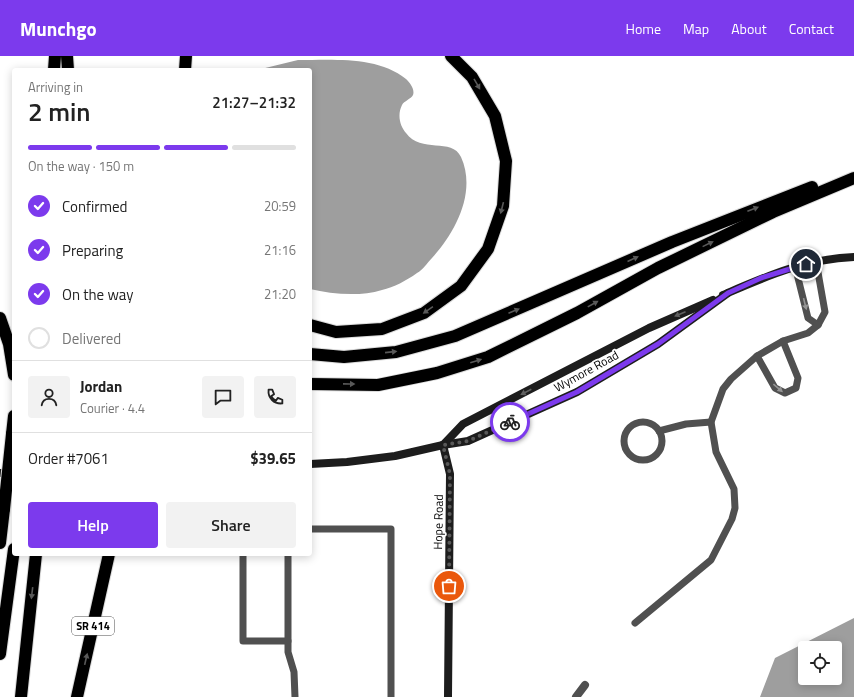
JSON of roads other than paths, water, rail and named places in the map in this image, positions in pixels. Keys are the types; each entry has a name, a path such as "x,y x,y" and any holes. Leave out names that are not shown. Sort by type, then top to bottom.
{"highway":[{"path":"185,68 186,56"},
{"path":"312,326 336,332 382,329 424,314 461,286 488,249 503,206 506,161 495,116 472,76 451,56"},
{"path":"312,354 344,357 396,352 454,336 750,210 824,183 854,174"},
{"path":"312,384 378,385 437,373 488,357 577,313 658,268 773,212 854,178"},
{"path":"0,318 9,344 12,363"},
{"path":"0,543 12,434"},
{"path":"0,654 13,556"},
{"path":"21,697 36,556"},
{"name":"SR 414","path":"77,697 109,556"}],"main road":[{"name":"Wymore Road","path":"443,445 464,424 649,328 761,278 795,266 816,261 854,257"},
{"name":"Wymore Road","path":"312,464 395,456 468,441 577,392 658,344 728,293"},
{"name":"Hope Road","path":"443,445 450,474 448,697"},
{"path":"0,473 12,472"}],"street":[{"path":"576,697 585,686"}],"lane":[{"path":"635,622 711,560 732,519 735,508 734,489 716,452 712,422 723,389 731,378 757,356 783,341 808,333 818,325 825,312 816,261"},
{"path":"795,266 808,318 818,325"},
{"path":"757,356 775,388 785,394 796,388 798,378 783,341"},
{"path":"648,422 654,425 659,431 662,437 662,445 659,452 653,457 639,459 632,456 627,451 625,436 633,424 648,422"},
{"path":"659,431 686,424 712,422"},
{"path":"312,529 391,529 391,697"},
{"path":"243,556 244,641 288,641"},
{"path":"288,556 288,652 294,672 295,697"}]}
